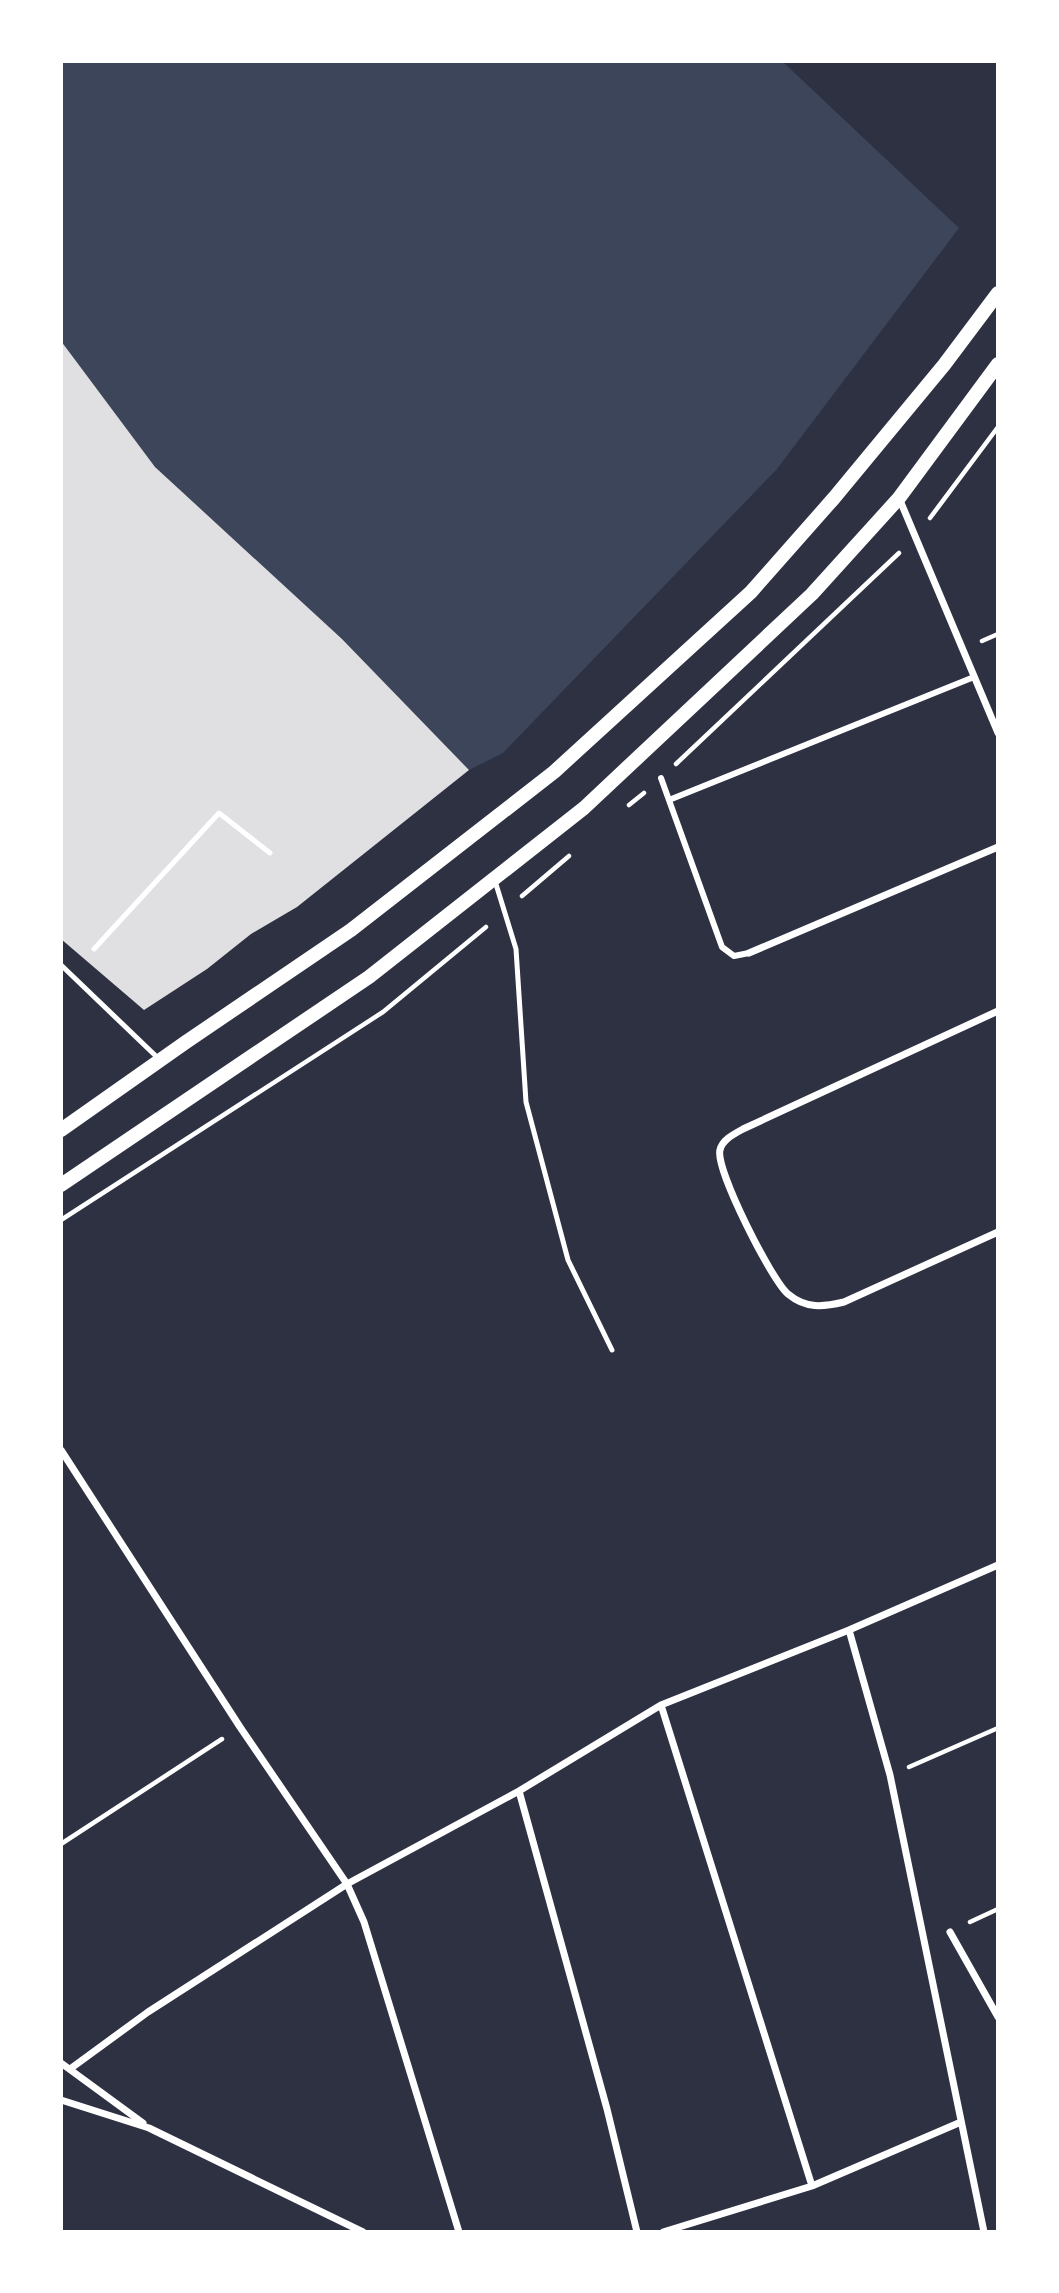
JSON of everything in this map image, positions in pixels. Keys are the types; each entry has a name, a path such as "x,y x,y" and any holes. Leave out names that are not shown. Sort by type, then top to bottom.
{"main road":[{"path":"61,1130 351,930 554,772 751,592 834,498 936,375 998,293"},
{"path":"61,1185 369,977 584,808 812,594 899,498 998,365"}],"street":[{"path":"899,498 998,733"},
{"path":"670,800 974,677"},
{"path":"661,778 722,947 734,956 749,953 998,847"},
{"path":"998,1011 743,1129 725,1140 720,1150 720,1163 771,1272 788,1294 806,1304 823,1307 844,1302 998,1232"},
{"path":"61,1450 240,1727 347,1884 364,1922 459,2232"},
{"path":"70,2069 148,2012 347,1884 519,1791 661,1705 849,1630 998,1565"},
{"path":"849,1630 890,1775 985,2232"},
{"path":"661,1705 812,2186"},
{"path":"519,1791 607,2109 637,2232"},
{"path":"950,1932 998,2017"},
{"path":"61,2063 149,2128"},
{"path":"61,2100 149,2128 363,2232"},
{"path":"663,2232 812,2186 961,2122"}],"lane":[{"path":"94,949 219,813 270,853"},
{"path":"494,878 516,949 526,1102 568,1259 611,1350"},
{"path":"61,965 160,1060"}],"path":[{"path":"61,1844 240,1727"},
{"path":"890,1775 998,1728"}],"shaded area":[{"path":"61,61 782,61 959,228 777,469 503,753 469,770 342,639 155,467 61,341"}],"building":[{"path":"61,341 155,467 342,639 469,770 297,907 251,934 207,969 144,1010 61,939"}]}
